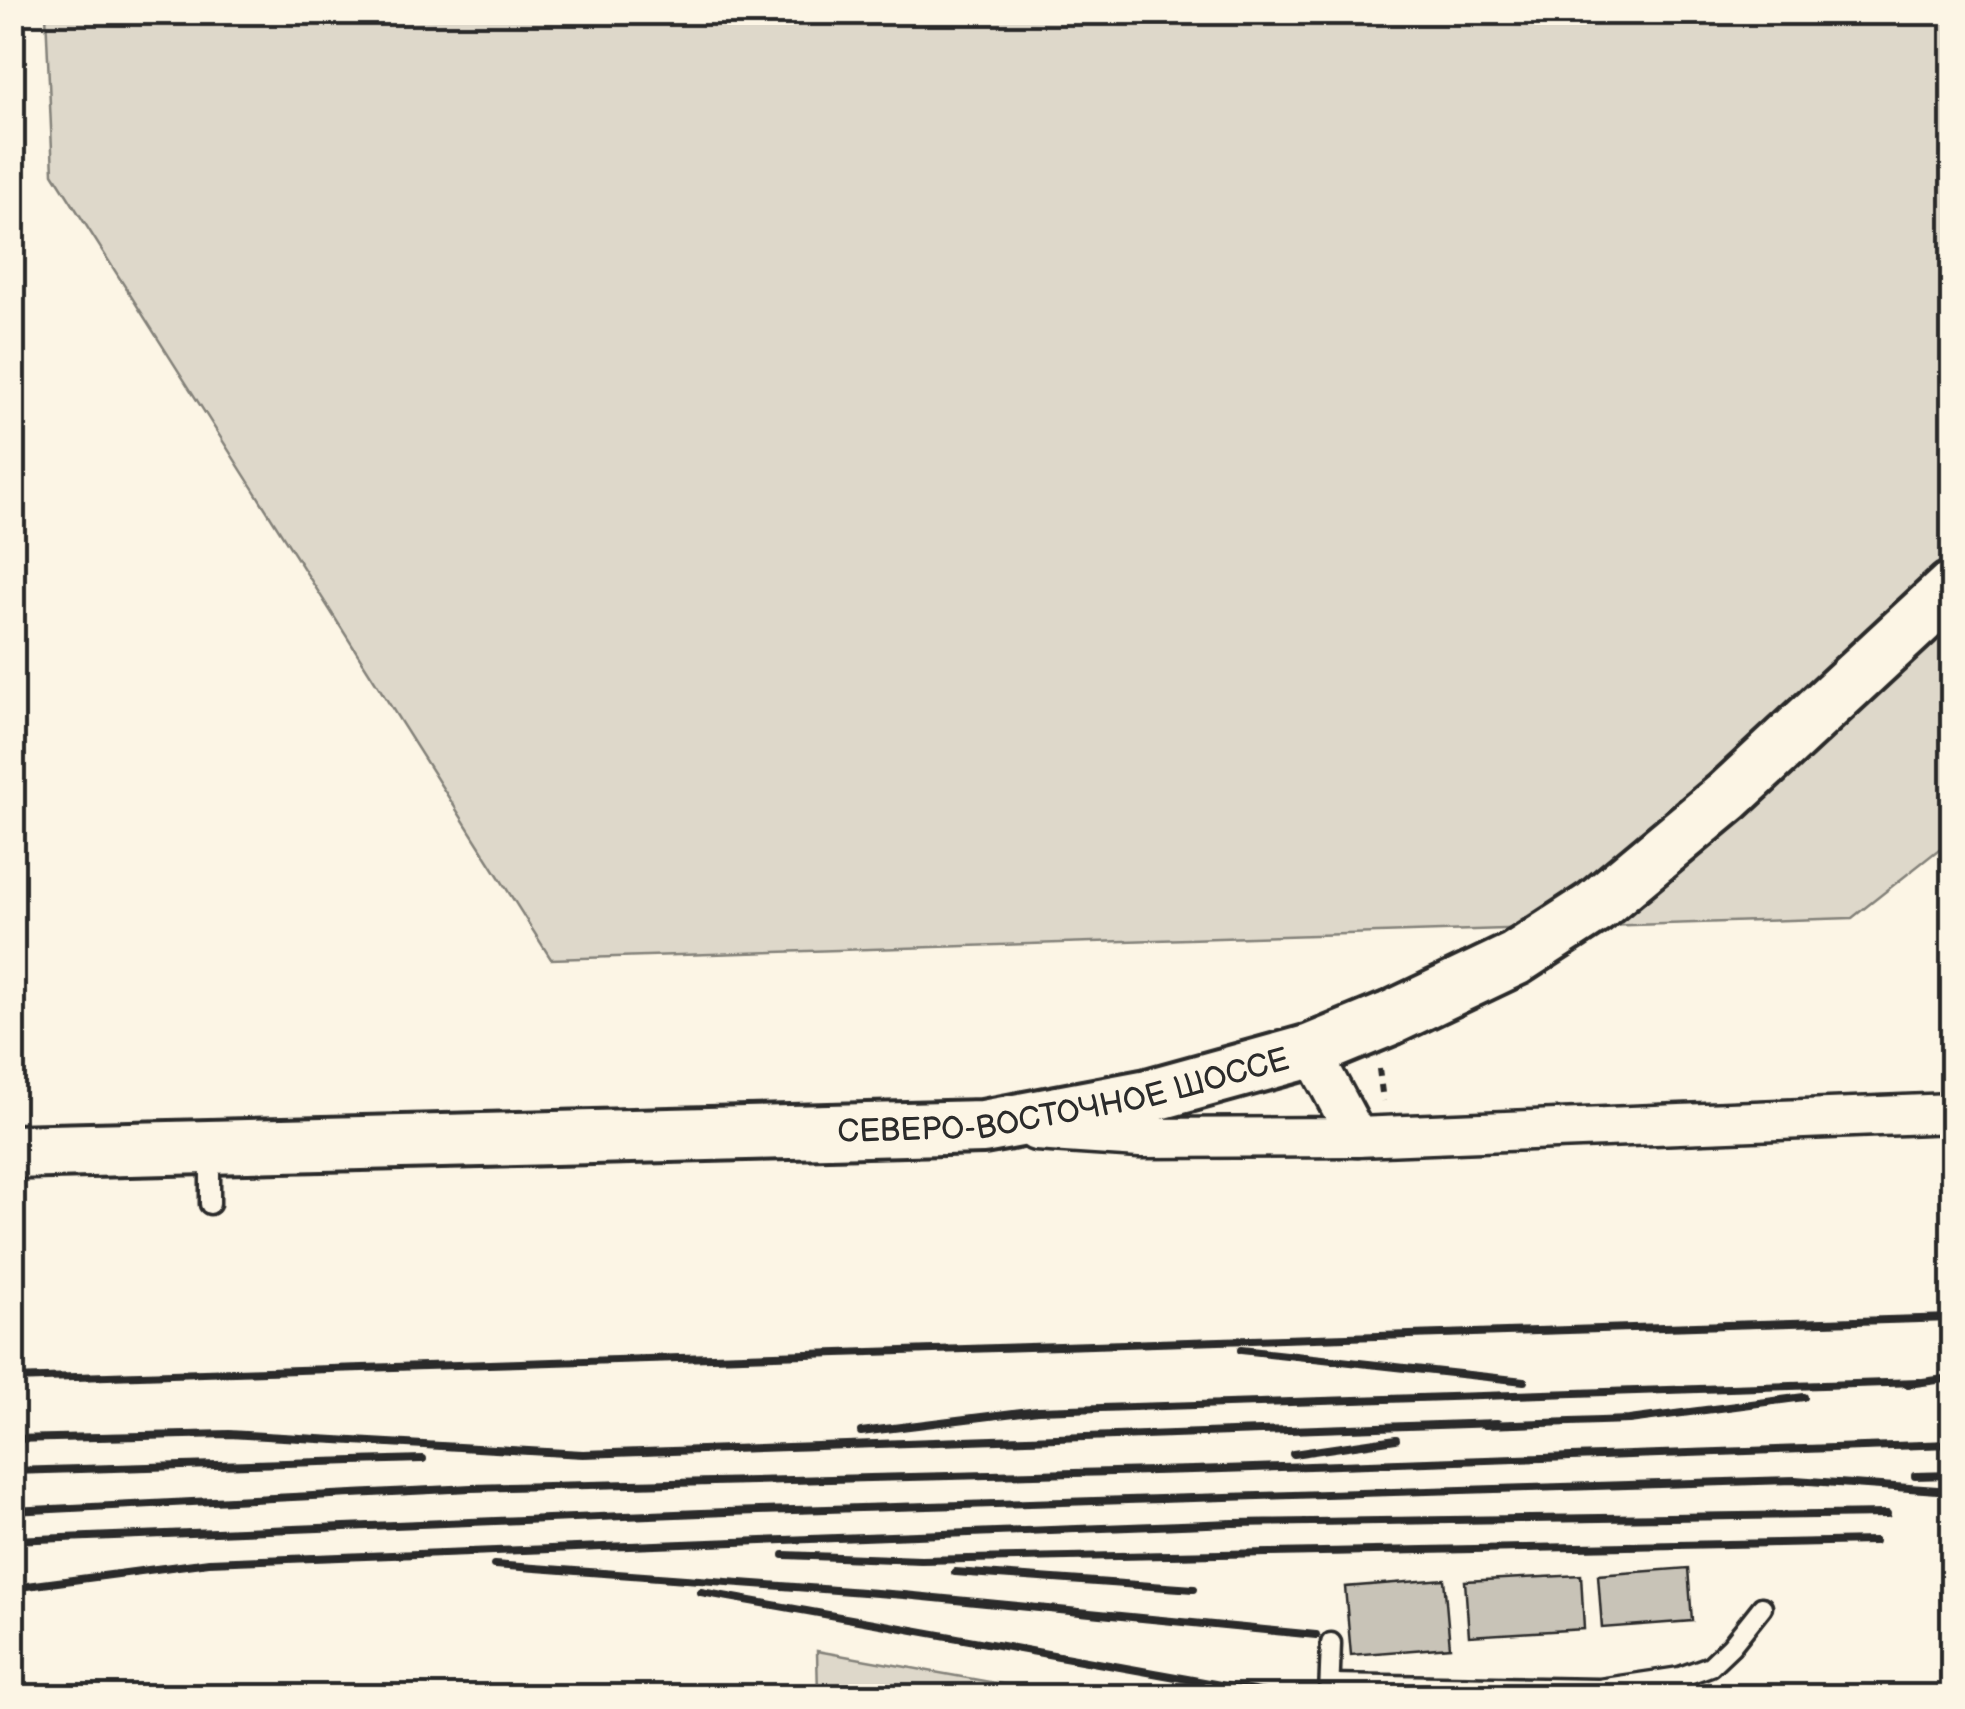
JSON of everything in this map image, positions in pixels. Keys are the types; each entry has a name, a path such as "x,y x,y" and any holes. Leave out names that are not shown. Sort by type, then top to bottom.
{"street":[{"name":"СЕВЕРО-ВОСТОЧНОЕ ШОССЕ","path":"12,1152 983,1127 1148,1096 1311,1051 1484,974 1546,940 1594,907 1728,796 1952,588"},
{"path":"1311,1051 1357,1136"},
{"path":"983,1127 1140,1138 1357,1136 1952,1113"}],"lane":[{"path":"210,1148 210,1204"},
{"path":"1331,1643 1329,1690 1599,1689 1680,1677 1710,1666 1762,1607"}],"shaded area":[{"path":"46,13 1952,13 1952,839 1852,918 551,959 53,173"},
{"path":"817,1651 1068,1696 818,1696"}],"building":[{"path":"1688,1568 1692,1621 1602,1628 1598,1575"},
{"path":"1581,1575 1584,1629 1469,1636 1465,1581"},
{"path":"1444,1579 1450,1647 1351,1655 1345,1587"}],"railway":[{"path":"12,1379 1952,1318"},
{"path":"1241,1350 1524,1381"},
{"path":"1908,1384 1952,1378"},
{"path":"861,1432 1038,1410 1919,1382"},
{"path":"1485,1425 1629,1420 1804,1397"},
{"path":"12,1439 229,1434 583,1454 1497,1423"},
{"path":"1293,1454 1396,1439"},
{"path":"12,1511 471,1488 1193,1470 1952,1444"},
{"path":"12,1471 423,1459"},
{"path":"1915,1476 1952,1475"},
{"path":"12,1540 727,1512 1795,1480 1952,1491"},
{"path":"12,1588 209,1562 1233,1523 1887,1514"},
{"path":"784,1555 921,1560 1874,1541"},
{"path":"494,1565 904,1595 1316,1635"},
{"path":"955,1572 1194,1589"},
{"path":"701,1592 1282,1696"}]}
